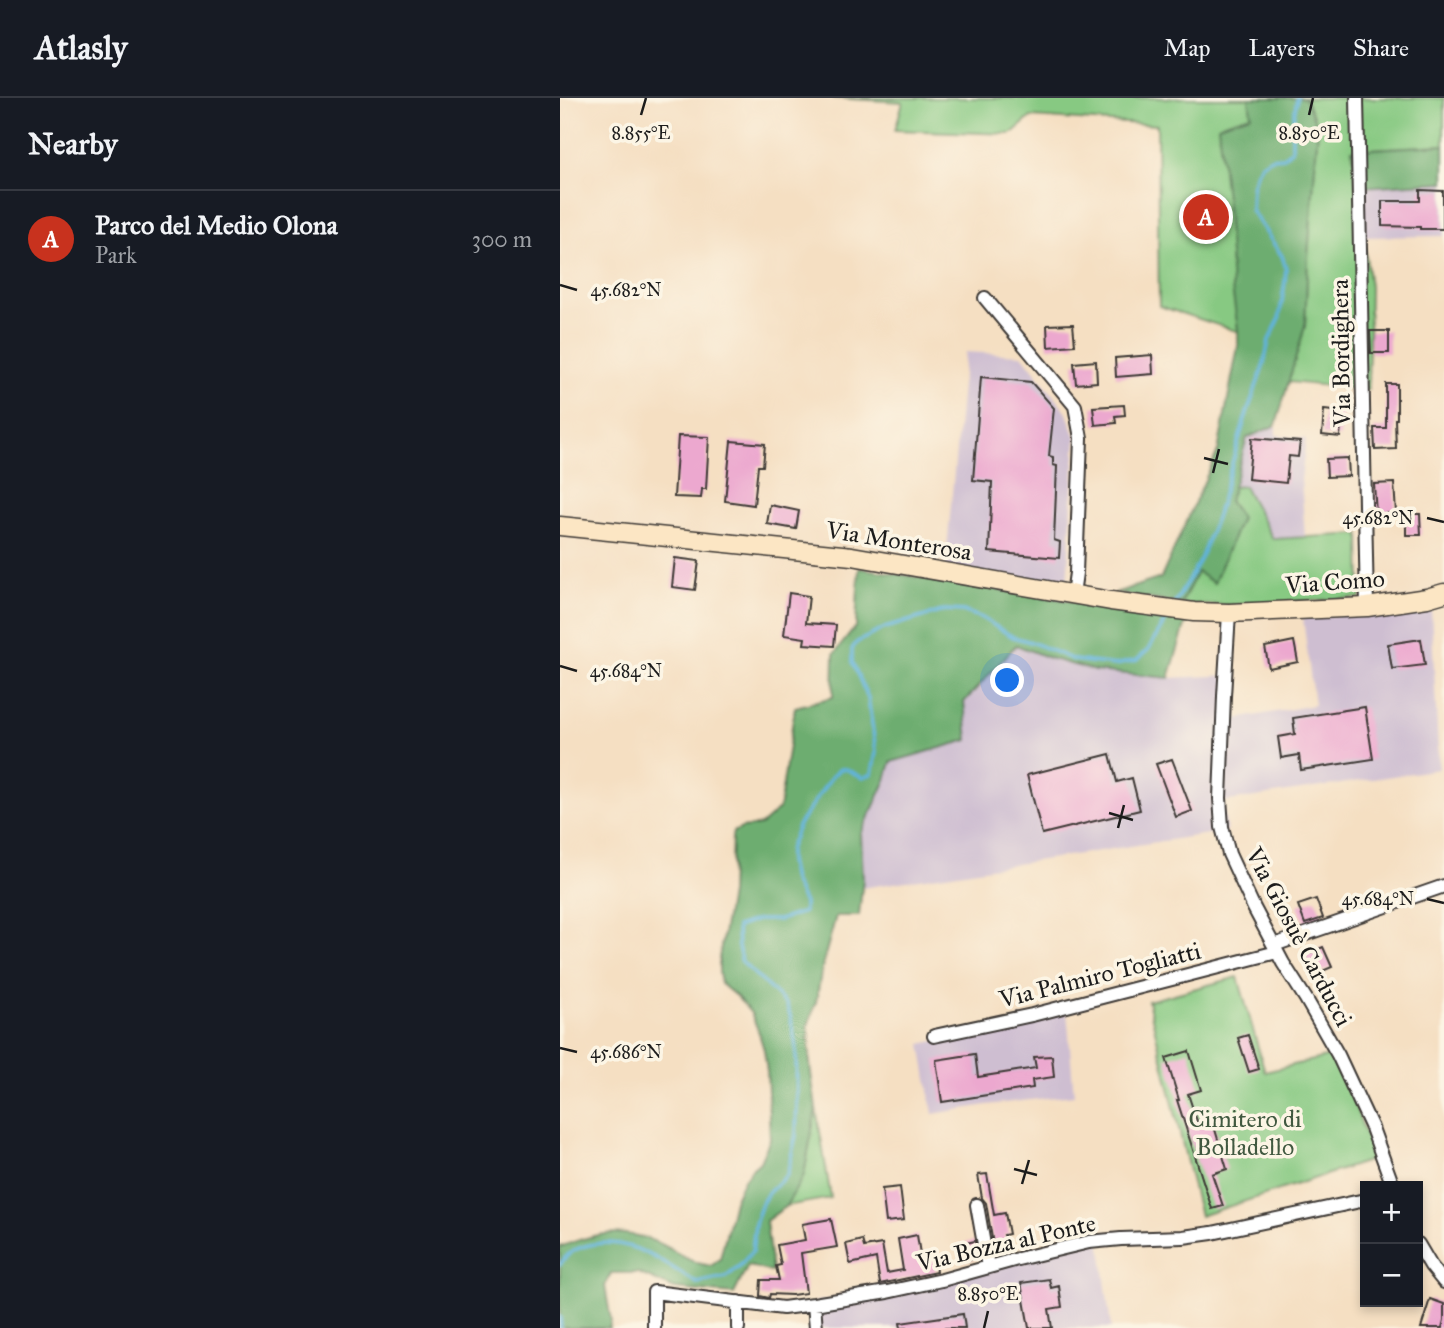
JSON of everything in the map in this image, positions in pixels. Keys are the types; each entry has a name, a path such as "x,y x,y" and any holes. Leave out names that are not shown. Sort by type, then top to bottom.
{"main road":[{"name":"Via Monterosa","path":"560,526 852,556 1148,606 1229,613"},
{"name":"Via Como","path":"1229,613 1367,607 1444,593"}],"street":[{"name":"Via Bordighera","path":"1357,98 1367,607"},
{"path":"985,298 1075,406 1081,438 1073,594"},
{"name":"Via Giosuè Carducci","path":"1229,613 1220,798 1222,827 1228,854 1275,949 1338,1055 1372,1128 1391,1181"},
{"name":"Via Palmiro Togliatti","path":"934,1036 1032,1015 1275,949 1444,886"},
{"name":"Via Bozza al Ponte","path":"654,1328 654,1292 783,1307 814,1304 942,1280 1089,1242 1212,1233 1360,1201"},
{"path":"977,1205 988,1267"},
{"path":"1423,1252 1444,1282"},
{"path":"738,1302 738,1328"},
{"path":"814,1304 816,1328"}],"shaded area":[{"path":"1444,182 1444,236 1364,237 1361,187"},
{"path":"965,352 1022,355 1066,411 1076,437 1066,600 944,581"},
{"path":"1276,425 1276,435 1306,439 1301,479 1305,537 1272,539 1244,487 1233,487 1248,438"},
{"path":"1431,608 1439,769 1222,802 1227,831 862,888 861,834 886,780 891,761 968,740 964,702 1016,645 1049,658 1169,678 1233,675 1237,719 1314,705 1303,618"},
{"path":"1067,1011 1074,1095 933,1114 921,1044"},
{"path":"1100,1238 1111,1328 818,1328 814,1302 883,1293"}],"green space":[{"path":"832,98 1296,98 1267,341 1159,306 1157,125 1031,117 1011,134 895,130 903,102"},
{"path":"1249,98 1305,98 1318,128 1305,326 1276,425 1247,438 1229,501 1241,518 1214,583 1197,572 1181,604 1115,593 1161,578 1218,451 1238,346 1238,330 1218,126 1251,115"},
{"path":"1305,98 1444,98 1444,145 1352,150 1370,287 1368,390 1288,382 1305,326 1318,128"},
{"path":"1444,145 1444,182 1361,187 1352,150"},
{"path":"1244,486 1273,539 1360,534 1361,598 1228,605 1181,604 1197,572 1214,583 1241,518 1229,501 1233,487"},
{"path":"859,568 1187,619 1169,678 1095,671 1016,645 964,702 968,740 891,762 886,780 861,834 863,879 859,916 836,916 808,1026 816,1108 804,1175 786,1206 766,1221 772,1272 748,1266 734,1294 675,1289 638,1273 611,1273 605,1286 611,1321 609,1328 560,1328 560,1247 598,1235 634,1235 711,1266 720,1259 734,1201 743,1181 760,1162 770,1139 767,1071 758,1030 751,1013 721,984 719,973 730,894 732,837 733,832 742,828 761,825 779,809 795,707 833,697 834,654 856,626"},
{"name":"Cimitero di Bolladello","path":"1238,977 1265,1072 1330,1056 1350,1091 1374,1159 1200,1216 1148,1001"},
{"path":"816,1108 831,1198 786,1206 804,1175"}],"building":[{"path":"1420,190 1443,191 1443,229 1382,226 1382,201 1420,201"},
{"path":"1073,324 1075,345 1048,347 1047,325"},
{"path":"1370,331 1389,331 1389,353 1371,353"},
{"path":"1152,355 1153,374 1116,377 1115,358"},
{"path":"1096,361 1097,382 1076,384 1074,363"},
{"path":"981,377 1031,382 1054,408 1049,456 1053,457 1053,465 1057,466 1054,540 1060,542 1059,558 989,552 992,482 973,480"},
{"path":"1386,384 1397,384 1396,449 1375,450 1374,428 1386,428"},
{"path":"1124,405 1125,415 1115,416 1116,423 1095,425 1093,407"},
{"path":"1324,410 1342,412 1340,437 1322,435"},
{"path":"678,436 709,437 706,489 702,489 701,498 674,497"},
{"path":"1252,438 1300,442 1298,457 1289,456 1286,483 1248,479"},
{"path":"731,441 765,444 763,466 758,466 754,505 725,501"},
{"path":"1348,458 1349,476 1327,477 1326,459"},
{"path":"1394,483 1396,513 1376,514 1374,484"},
{"path":"770,505 799,511 796,529 767,524"},
{"path":"1406,514 1420,514 1421,535 1406,535"},
{"path":"675,558 699,561 695,590 672,587"},
{"path":"789,593 809,596 806,623 836,625 834,646 804,644 805,638 784,635"},
{"path":"1421,639 1425,665 1392,669 1388,644"},
{"path":"1294,641 1298,662 1269,668 1265,647"},
{"path":"1365,707 1373,759 1301,770 1299,755 1281,758 1278,737 1295,734 1293,718"},
{"path":"1110,754 1117,782 1132,778 1140,810 1042,834 1027,775"},
{"path":"1172,759 1192,811 1176,817 1156,764"},
{"path":"1316,899 1323,918 1305,924 1298,905"},
{"path":"1323,947 1332,967 1313,975 1304,955"},
{"path":"1248,1035 1259,1069 1249,1072 1238,1038"},
{"path":"1189,1051 1201,1090 1188,1094 1199,1127 1213,1123 1227,1169 1212,1174 1223,1206 1212,1209 1166,1058"},
{"path":"975,1054 978,1077 1036,1068 1034,1057 1052,1056 1054,1077 1032,1080 1033,1088 942,1102 936,1060"},
{"path":"987,1174 994,1215 1005,1213 1009,1234 1004,1235 1006,1241 993,1244 978,1175"},
{"path":"900,1187 904,1220 886,1222 882,1189"},
{"path":"831,1219 837,1247 801,1253 806,1293 770,1294 769,1298 760,1296 761,1280 779,1280 776,1266 781,1265 777,1245 805,1240 802,1224"},
{"path":"917,1235 920,1254 933,1252 936,1272 880,1284 876,1258 850,1264 846,1244 862,1240 864,1247 882,1244 887,1273 903,1270 898,1239"},
{"path":"975,1241 977,1258 961,1262 957,1245"},
{"path":"1049,1279 1051,1288 1059,1286 1062,1307 1049,1309 1052,1328 1029,1328 1021,1283"},
{"path":"1430,1299 1444,1304 1442,1328 1421,1328"},
{"path":"963,1314 965,1328 901,1328 900,1323"}],"waterway":[{"path":"1175,603 1200,560 1217,515 1269,340 1279,320 1286,268 1282,256 1251,210 1252,188 1262,164 1271,158 1284,157 1292,149 1292,126 1297,98"},
{"path":"560,1265 568,1255 581,1247 616,1243 644,1252 697,1283 726,1277 752,1252 755,1224 762,1203 768,1193 787,1175 796,1135 796,1046 786,1004 742,962 737,927 757,920 779,920 804,912 804,903 793,881 789,861 789,850 798,826 832,776 840,769 846,769 863,778 872,774 876,752 868,698 852,662 852,649 857,642 885,628 946,610 963,611 982,618 1013,637 1074,660 1116,665 1137,660 1148,650 1168,616"},
{"path":"560,1317 561,1328"}],"place":[{"name":"Parco del Medio Olona","path":"1206,217"}]}
